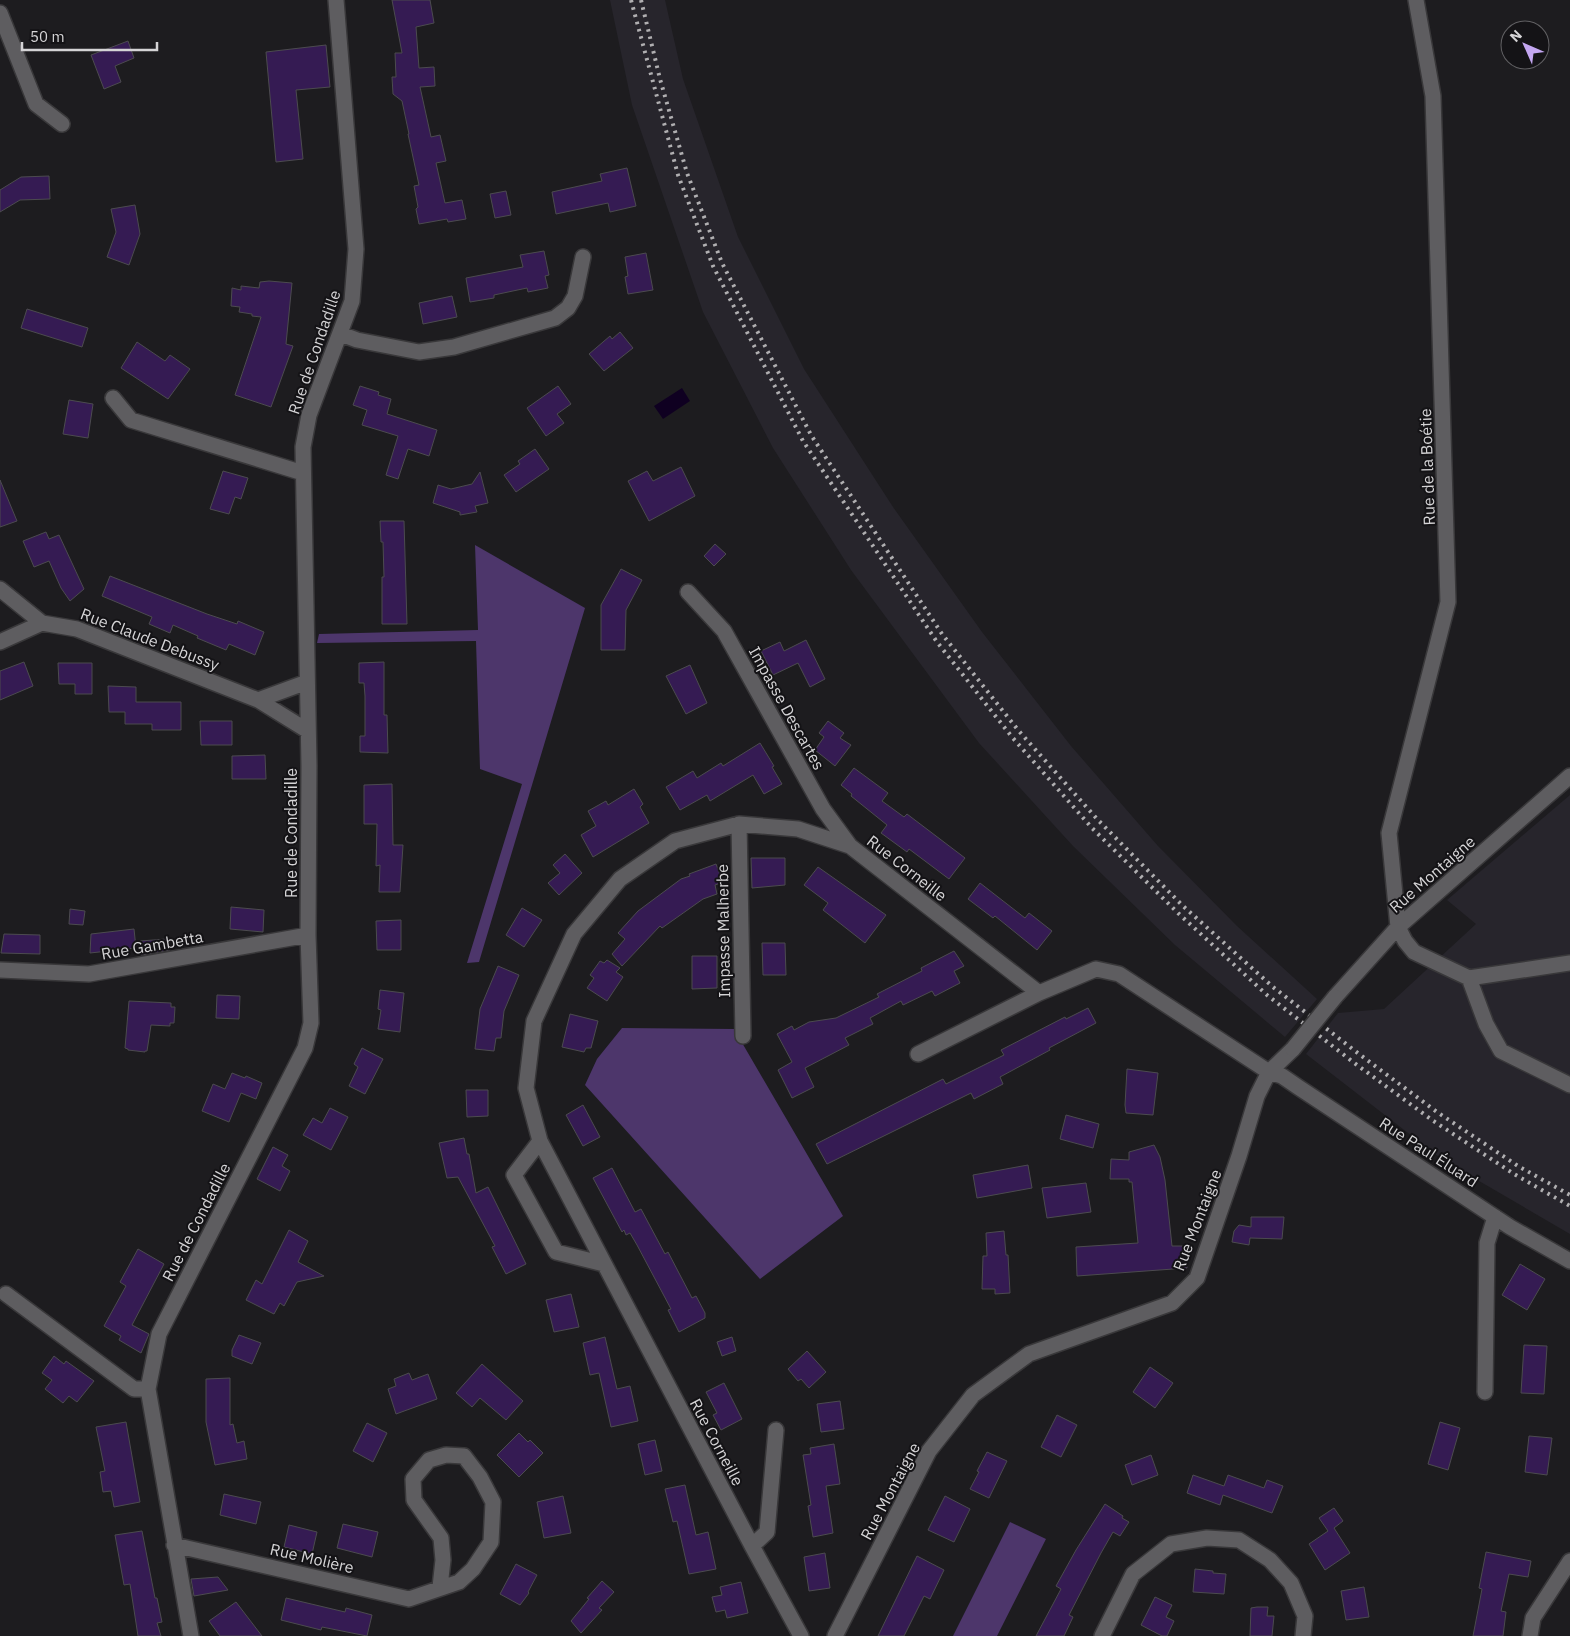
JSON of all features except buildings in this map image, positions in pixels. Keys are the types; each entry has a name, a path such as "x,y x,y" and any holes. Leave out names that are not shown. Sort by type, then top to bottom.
{"street":[{"name":"Rue de Condadille","path":"190,1636 148,1389 160,1334 305,1048 311,1023 308,936 308,731 303,447 309,415 352,301 356,249 336,0"},
{"name":"Rue de la Boétie","path":"1398,927 1389,834 1448,602 1434,96 1416,0"},
{"path":"0,12 36,104 62,124"},
{"path":"341,334 357,340 419,352 454,347 555,318 568,308 575,296 583,257"},
{"path":"113,398 131,420 303,474"},
{"path":"0,589 42,623 0,642"},
{"name":"Impasse Descartes","path":"688,592 724,631 823,809 850,846"},
{"name":"Rue Claude Debussy","path":"42,623 78,629 258,700 308,731"},
{"path":"258,700 307,682"},
{"name":"Rue Montaigne","path":"835,1636 929,1451 973,1395 1030,1354 1172,1303 1197,1278 1239,1156 1257,1096 1269,1072 1293,1049 1335,997 1398,927 1570,776"},
{"name":"Rue Corneille","path":"801,1636 540,1141 526,1088 534,1022 574,934 620,878 675,841 739,824 798,830 850,846 1040,993"},
{"name":"Impasse Malherbe","path":"739,824 743,1036"},
{"path":"1398,927 1414,952 1468,978 1570,963"},
{"name":"Rue Gambetta","path":"0,970 89,974 308,936"},
{"path":"918,1054 1040,993 1096,969 1119,974 1269,1072"},
{"path":"1468,978 1486,1024 1501,1051 1570,1085"},
{"name":"Rue Paul Éluard","path":"1269,1072 1282,1076 1495,1218 1570,1261"},
{"path":"540,1141 514,1175 556,1252 604,1264"},
{"path":"1485,1392 1487,1243 1495,1218"},
{"path":"6,1294 134,1389 148,1389"},
{"path":"752,1546 767,1532 776,1430"},
{"name":"Rue Molière","path":"174,1545 409,1599 458,1582 473,1570 491,1542 493,1502 480,1477 464,1456 446,1455 429,1460 413,1479 414,1500 441,1538 443,1560 440,1587"},
{"path":"1102,1636 1133,1574 1171,1544 1207,1538 1239,1540 1270,1560 1291,1583 1305,1616 1303,1636"},
{"path":"1530,1636 1533,1618 1570,1561"}],"shaded area":[{"path":"610,0 665,0 683,79 738,237 804,369 893,507 982,632 1071,746 1158,846 1237,926 1317,999 1285,1037 1175,945 1073,846 979,743 851,570 773,448 703,312 632,105"},
{"path":"682,388 690,401 663,419 654,406"},
{"path":"475,545 585,608 479,962 467,963 522,784 480,769 476,641 317,643 319,634 478,630"},
{"path":"1570,795 1570,1234 1443,1160 1306,1054 1338,1013 1384,1009 1476,924 1447,900"},
{"path":"622,1028 734,1029 843,1216 760,1279 585,1085 597,1059"},
{"path":"1010,1522 1046,1539 997,1636 953,1636"}],"railway":[{"path":"631,0 678,175 713,266 803,441 937,642 1012,737 1092,828 1178,913 1267,995 1432,1120 1514,1174 1570,1206"},
{"path":"641,0 660,79 687,173 722,263 811,435 942,634 1018,730 1098,820 1183,906 1273,987 1437,1112 1518,1166 1570,1195"}]}
